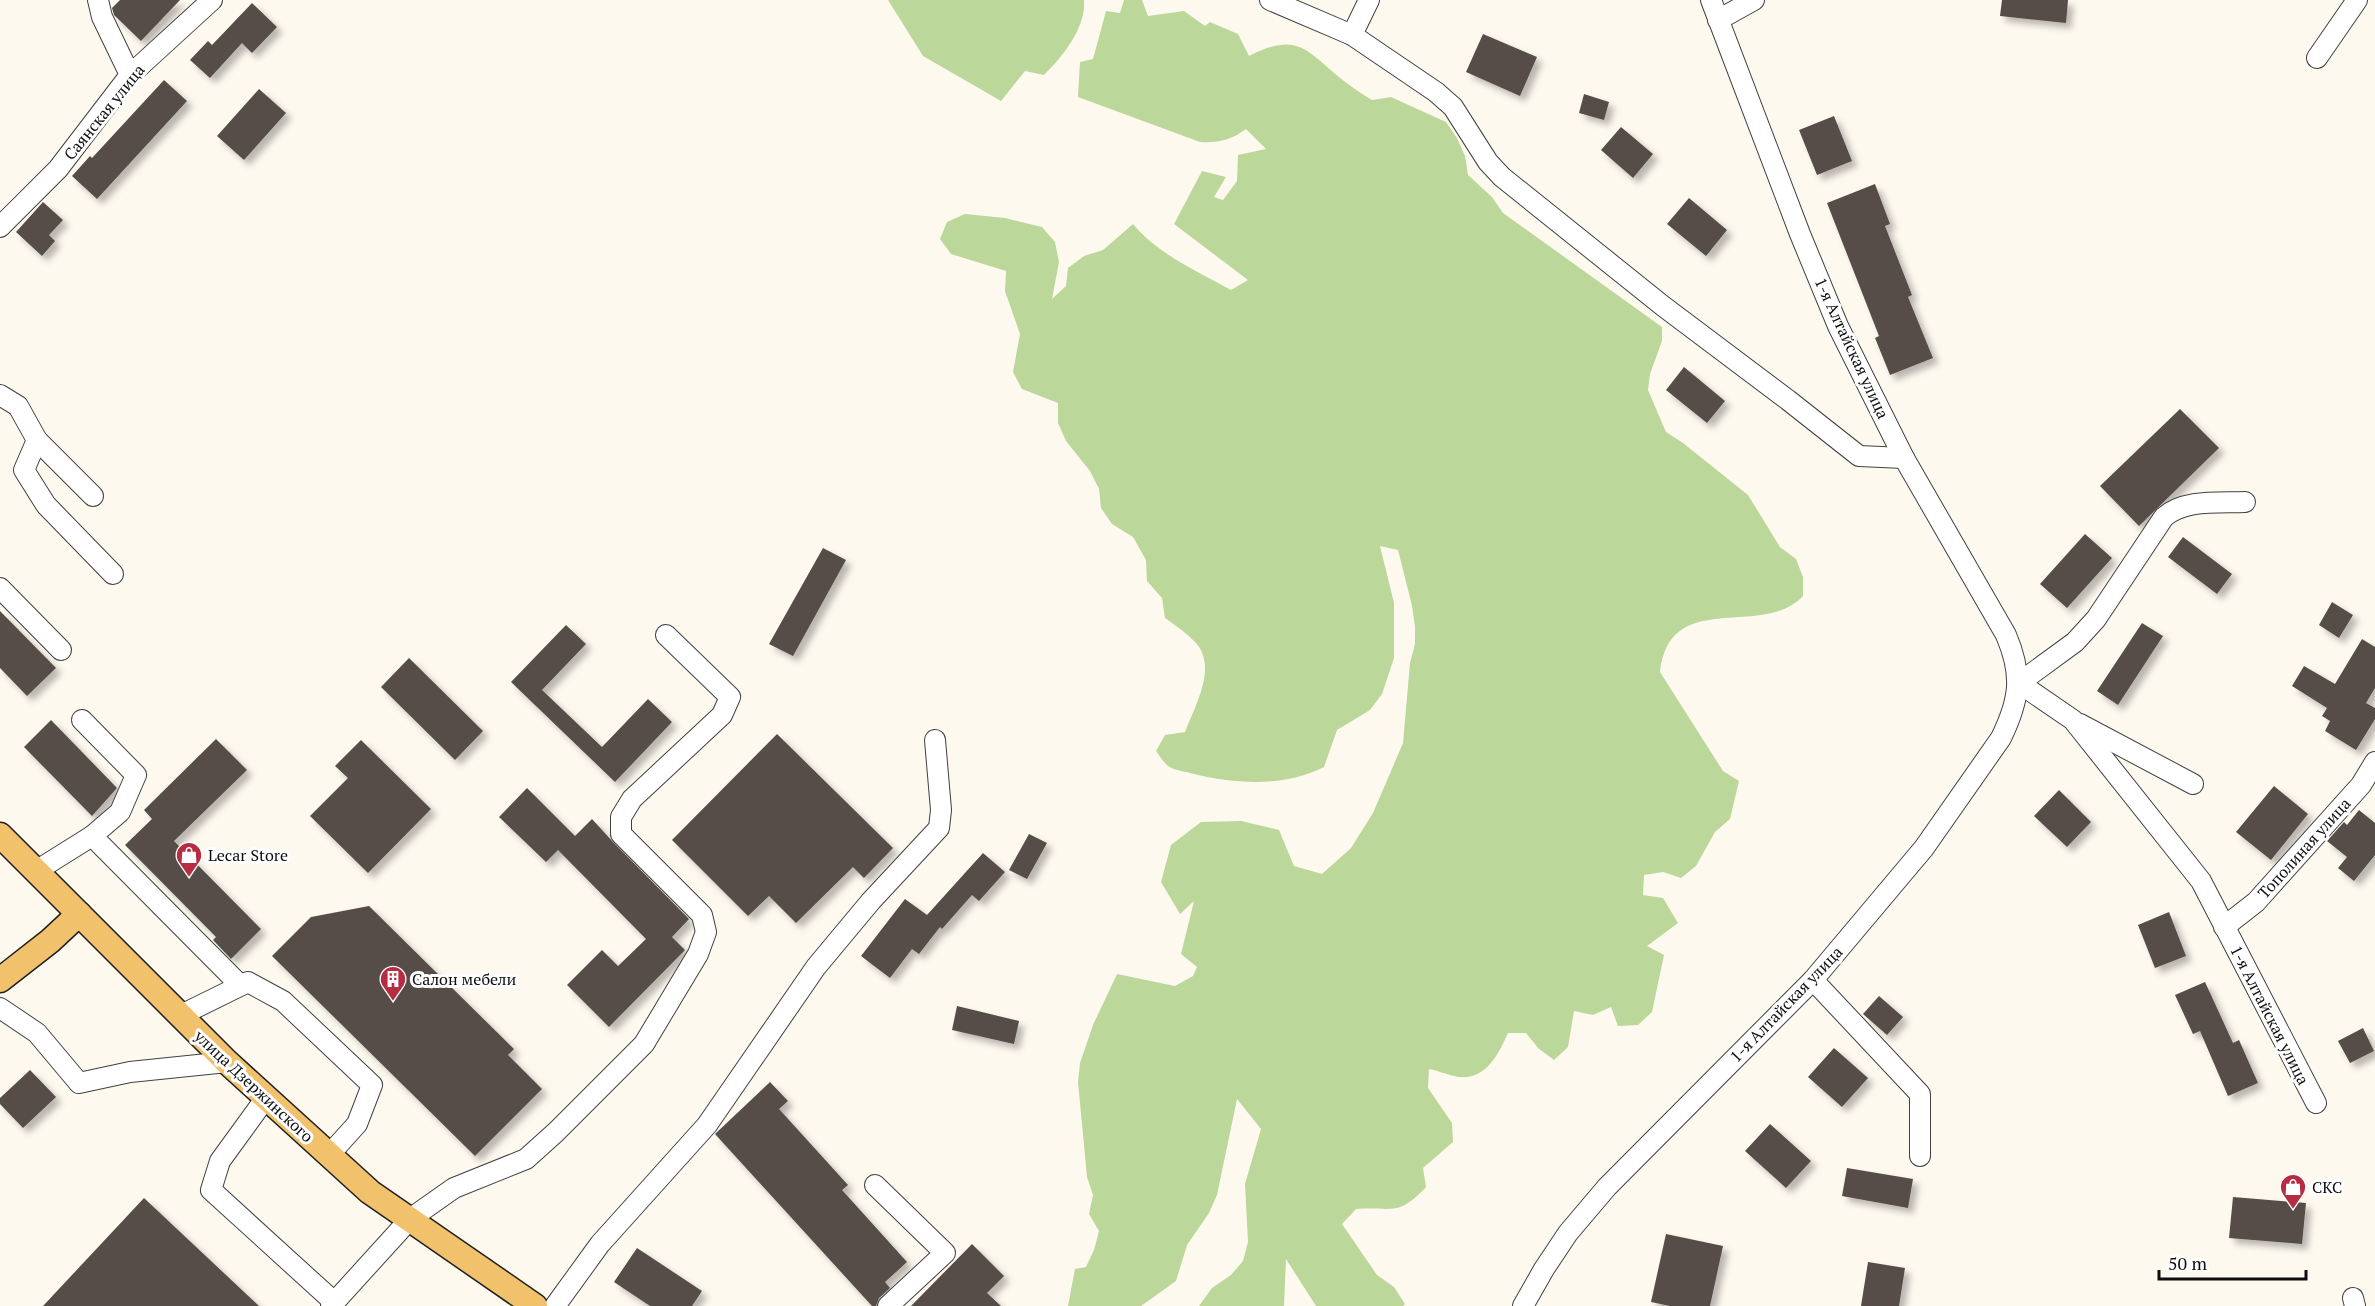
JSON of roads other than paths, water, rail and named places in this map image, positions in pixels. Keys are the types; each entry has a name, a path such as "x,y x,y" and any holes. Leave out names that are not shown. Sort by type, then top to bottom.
{"main road":[{"name":"улица Дзержинского","path":"0,835 179,1016 265,1099 370,1192 536,1306"},
{"path":"0,980 50,941 79,914"}],"street":[{"path":"98,0 102,17 130,75"},
{"name":"Саянская улица","path":"0,227 58,169 130,75 212,0"},
{"path":"1270,0 1352,35 1436,92 1453,107 1488,162 1502,177 1663,306 1859,456 1904,458"},
{"path":"1352,35 1369,0"},
{"name":"1-я Алтайская улица","path":"1524,1306 1544,1269 1568,1233 1606,1187 1813,980 1924,848 2001,738 2010,720 2019,683 2015,656 2006,635 1904,458 1834,315 1711,0"},
{"path":"1718,20 1754,0"},
{"path":"2317,58 2357,0"},
{"path":"0,395 18,406 37,440 93,495"},
{"path":"37,440 24,470 46,505 113,574"},
{"path":"2019,683 2075,642 2096,619 2163,517 2173,509 2184,505 2245,502"},
{"path":"0,588 61,650"},
{"path":"265,1099 220,1161 211,1190 333,1304 410,1219 454,1188 526,1159 644,1044 698,954 706,932 702,915 621,834 621,817 632,799 722,715 730,697 666,635"},
{"name":"1-я Алтайская улица","path":"2019,683 2073,720 2201,881 2316,1103"},
{"path":"36,871 92,836 120,812 136,775 82,720"},
{"path":"2073,720 2193,784"},
{"path":"555,1306 600,1244 707,1125 735,1088 816,967 871,901 939,828 941,810 935,740"},
{"name":"Тополиная улица","path":"2224,927 2256,903 2368,789 2375,762"},
{"path":"92,836 240,985"},
{"path":"1813,980 1920,1094 1920,1156"},
{"path":"179,1016 248,982 283,1001 372,1085 357,1124 329,1155"},
{"path":"0,1008 37,1033 79,1083 130,1072 227,1062"},
{"path":"874,1185 945,1253 888,1306"}],"place":[{"name":"Lecar Store","path":"189,878"},
{"name":"Салон мебели","path":"393,1002"},
{"name":"СКС","path":"2293,1210"}]}
